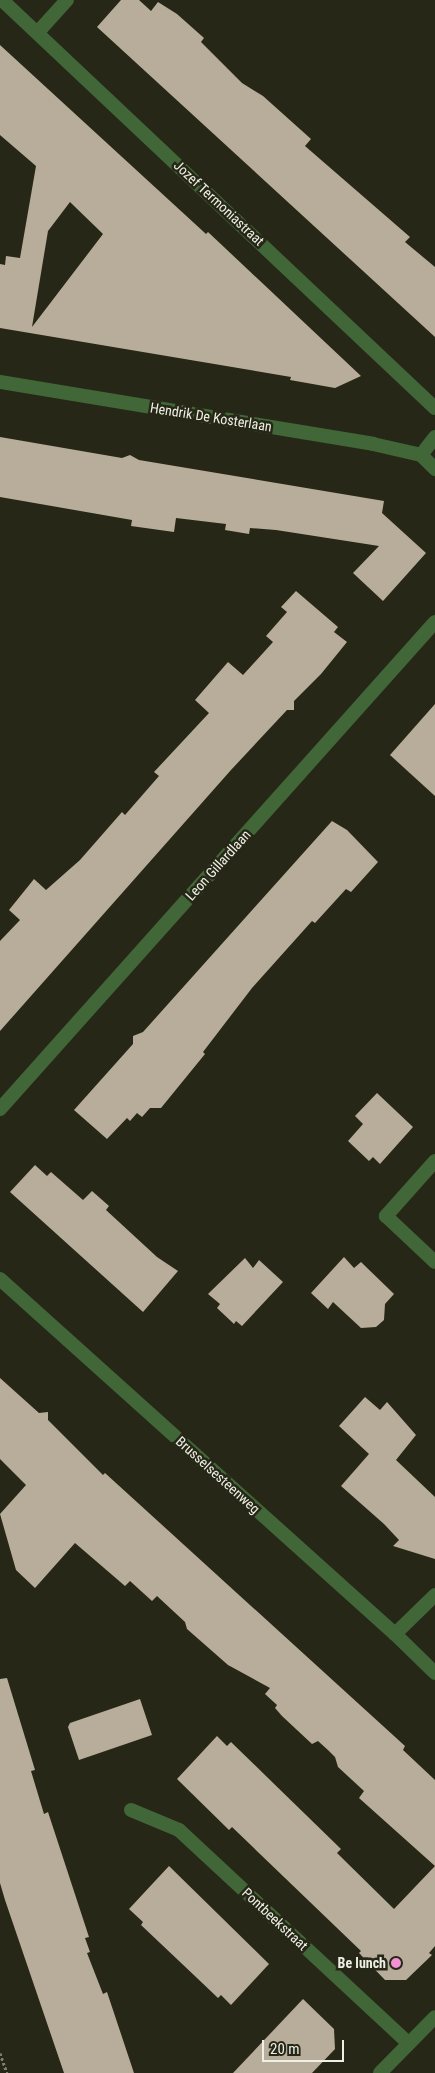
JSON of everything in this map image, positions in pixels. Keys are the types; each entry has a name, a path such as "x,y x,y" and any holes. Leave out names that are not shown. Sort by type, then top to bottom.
{"street":[{"name":"Jozef Termoniastraat","path":"2,0 435,408"},
{"path":"38,32 67,0"},
{"name":"Hendrik De Kosterlaan","path":"0,382 373,444 422,455"},
{"path":"435,437 422,455 435,469"},
{"name":"Leon Gillardlaan","path":"0,1109 435,622"},
{"path":"435,1161 386,1216 435,1262"},
{"name":"Brusselsesteenweg","path":"0,1279 395,1634 435,1673"},
{"path":"395,1634 435,1595"},
{"name":"Pontbeekstraat","path":"131,1810 179,1830 408,2043"},
{"path":"380,2073 435,2017"}],"path":[{"path":"0,2053 6,2073"}],"building":[{"path":"121,0 139,0 151,11 158,2 177,14 204,38 201,42 242,83 263,96 311,139 305,146 410,237 405,242 435,267 435,337 97,27"},
{"path":"0,45 206,234 208,232 361,376 335,388 290,380 291,377 0,328 0,264 5,265 6,256 20,258 36,166 0,135","holes":["70,202 103,234 32,327 48,231"]},
{"path":"0,437 122,458 130,455 139,460 384,501 382,513 426,553 383,601 353,573 379,546 276,530 250,528 249,534 225,530 226,524 176,518 174,532 131,526 132,520 0,497"},
{"path":"296,591 338,627 334,632 347,642 321,674 294,701 294,710 287,710 231,770 0,1031 0,941 20,920 9,910 34,879 46,890 80,860 122,812 125,815 159,776 154,772 209,713 195,700 228,662 243,675 273,642 266,636 287,612 281,607"},
{"path":"435,704 435,796 390,755"},
{"path":"332,821 347,830 378,862 351,892 346,889 315,923 312,921 252,988 203,1052 205,1054 161,1108 150,1108 142,1117 137,1113 130,1121 127,1118 107,1139 74,1110 133,1044 133,1036 143,1032"},
{"path":"377,1093 413,1127 380,1164 373,1157 369,1161 348,1141 363,1124 355,1116"},
{"path":"35,1165 47,1176 51,1172 83,1200 92,1191 109,1206 106,1210 157,1257 178,1271 143,1312 10,1192"},
{"path":"344,1257 354,1268 361,1262 394,1294 385,1304 384,1320 376,1327 361,1328 333,1302 328,1309 311,1293"},
{"path":"245,1258 253,1268 259,1260 283,1282 242,1326 236,1321 234,1324 217,1308 220,1304 208,1294"},
{"path":"0,1378 39,1413 48,1412 48,1420 103,1475 105,1473 405,1746 403,1750 435,1780 435,1866 359,1798 364,1791 338,1767 335,1757 329,1751 318,1741 312,1744 282,1716 275,1708 277,1705 265,1694 270,1688 228,1665 187,1629 185,1622 157,1596 152,1601 130,1581 125,1586 75,1543 35,1588 16,1570 0,1514 26,1485 0,1459"},
{"path":"365,1397 380,1410 387,1402 416,1435 396,1460 435,1497 435,1559 393,1546 399,1540 341,1486 369,1454 339,1426"},
{"path":"7,1678 35,1770 31,1771 44,1814 48,1812 89,1937 85,1938 90,1952 87,1953 103,1994 107,1992 134,2073 64,2073 5,1900 0,1883 0,1679"},
{"path":"140,1699 152,1735 79,1760 68,1727 70,1723"},
{"path":"217,1736 227,1746 231,1742 341,1849 337,1853 394,1909 435,1866 435,1946 429,1953 432,1955 406,1980 385,1980 359,1953 361,1951 232,1827 229,1830 177,1779"},
{"path":"169,1866 269,1964 231,2005 221,1995 218,1998 141,1925 143,1922 129,1909"},
{"path":"303,1999 334,2029 335,2049 312,2073 233,2073"}],"place":[{"name":"Be lunch","path":"396,1963"}]}
